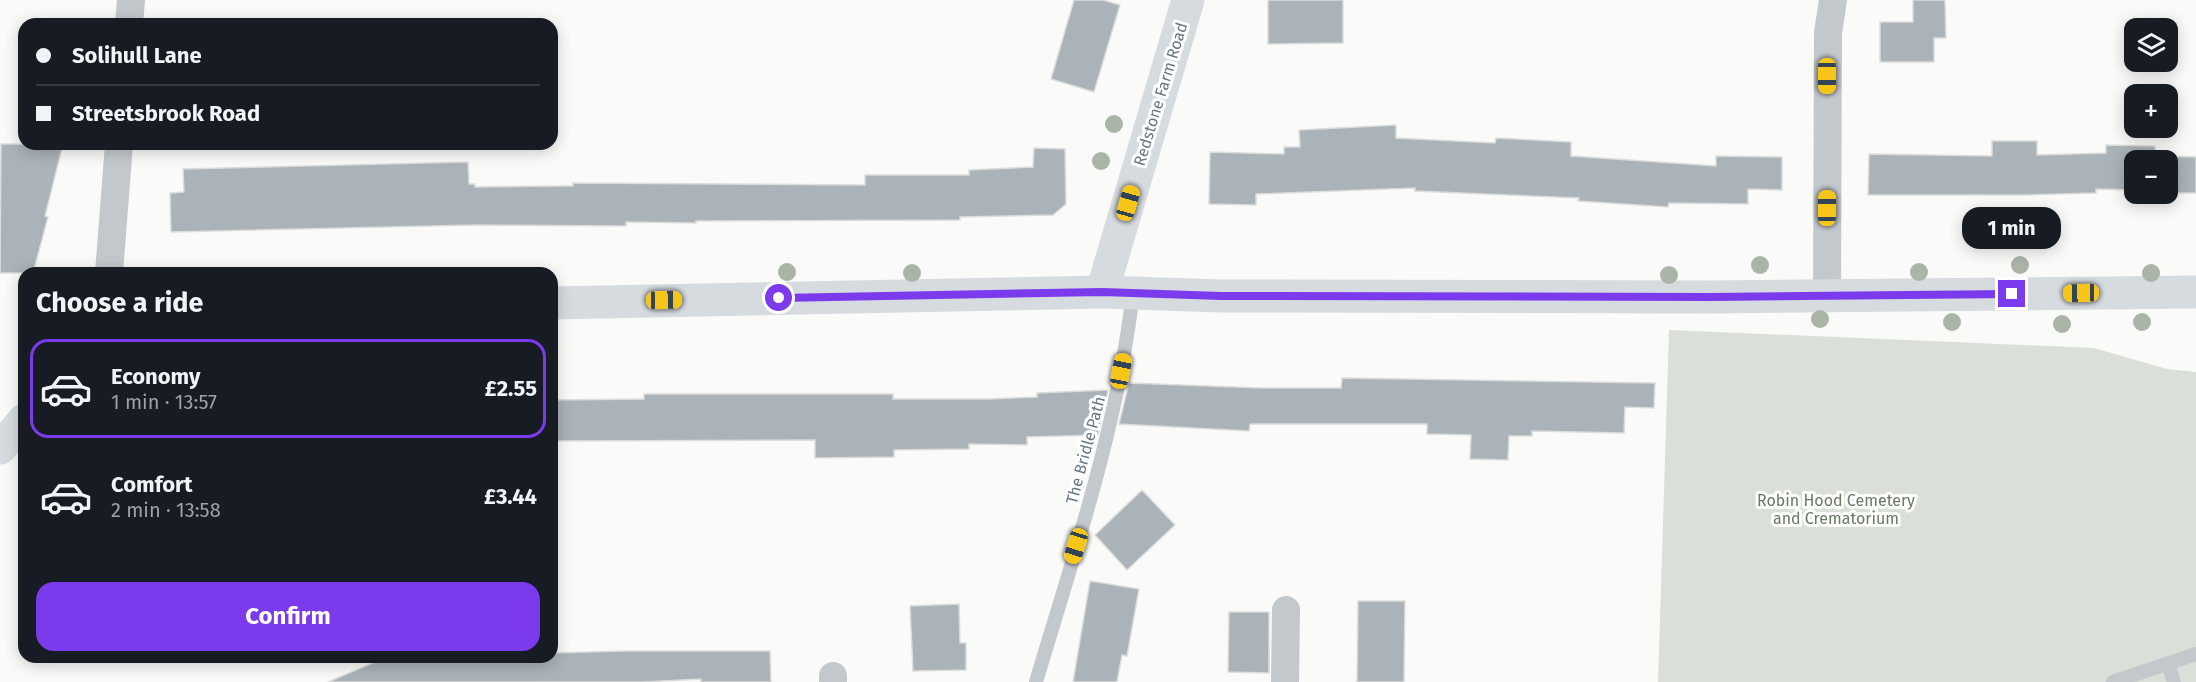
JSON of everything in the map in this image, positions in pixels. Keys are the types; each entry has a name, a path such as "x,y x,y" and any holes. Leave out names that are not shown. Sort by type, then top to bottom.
{"main road":[{"name":"Redstone Farm Road","path":"1118,292 1188,0"},
{"path":"558,303 1118,292 1245,296 1827,296 2196,292"},
{"path":"0,448 18,427"}],"street":[{"path":"130,18 131,0"},
{"path":"1827,296 1828,33 1833,0"},
{"path":"109,267 119,150"},
{"path":"1285,682 1286,610"}],"lane":[{"name":"The Bridle Path","path":"1036,682 1110,432 1129,330 1118,292"},
{"path":"2113,682 2196,654"},
{"path":"2168,663 2174,682"}],"green space":[{"name":"Robin Hood Cemetery and Crematorium","path":"1669,330 2094,348 2167,369 2196,372 2196,682 1658,682"}],"building":[{"path":"1074,0 1103,0 1120,5 1094,92 1051,79"},
{"path":"1268,0 1343,0 1343,43 1268,44"},
{"path":"1913,0 1945,0 1946,38 1934,38 1934,62 1880,62 1880,22 1913,22"},
{"path":"1396,125 1396,138 1495,143 1496,138 1571,142 1571,156 1716,166 1716,156 1782,157 1782,190 1748,189 1748,204 1669,203 1668,207 1578,201 1579,198 1415,191 1415,188 1256,194 1256,205 1209,204 1210,152 1284,154 1284,147 1300,147 1299,130"},
{"path":"1992,141 2037,141 2037,155 2106,153 2106,145 2155,146 2155,150 2124,150 2124,190 2096,189 2096,193 2026,195 1868,195 1869,154 1992,156"},
{"path":"1,144 18,144 18,150 62,150 45,216 48,217 35,267 18,267 18,273 0,273"},
{"path":"1034,148 1065,149 1066,204 1053,215 960,217 960,220 626,222 626,226 476,225 171,232 170,193 184,192 183,169 468,162 469,184 475,184 475,187 573,186 573,183 865,185 865,175 969,175 969,170 1033,167"},
{"path":"2178,157 2196,157 2196,193 2178,193"},
{"path":"1342,378 1655,383 1654,408 1625,407 1624,433 1532,431 1532,436 1509,436 1508,460 1470,459 1471,435 1427,434 1427,424 1250,424 1249,431 1119,424 1129,383 1262,388 1341,388"},
{"path":"1108,390 1098,435 1027,437 1027,445 969,444 969,449 894,450 894,457 815,458 815,440 558,441 558,400 644,399 644,394 893,394 893,399 988,399 1037,397 1037,393"},
{"path":"1142,490 1175,525 1127,570 1095,535"},
{"path":"1090,581 1139,589 1127,656 1122,655 1117,682 1073,682"},
{"path":"1358,601 1405,601 1404,682 1357,682"},
{"path":"959,604 960,643 966,643 966,670 913,671 910,606"},
{"path":"1229,612 1269,612 1269,673 1228,672"},
{"path":"770,651 771,682 701,682 701,679 642,682 328,682 373,663 558,663 558,653"}],"route":[{"path":"779,298 1102,292 1221,296 1710,297 2012,294"}]}
